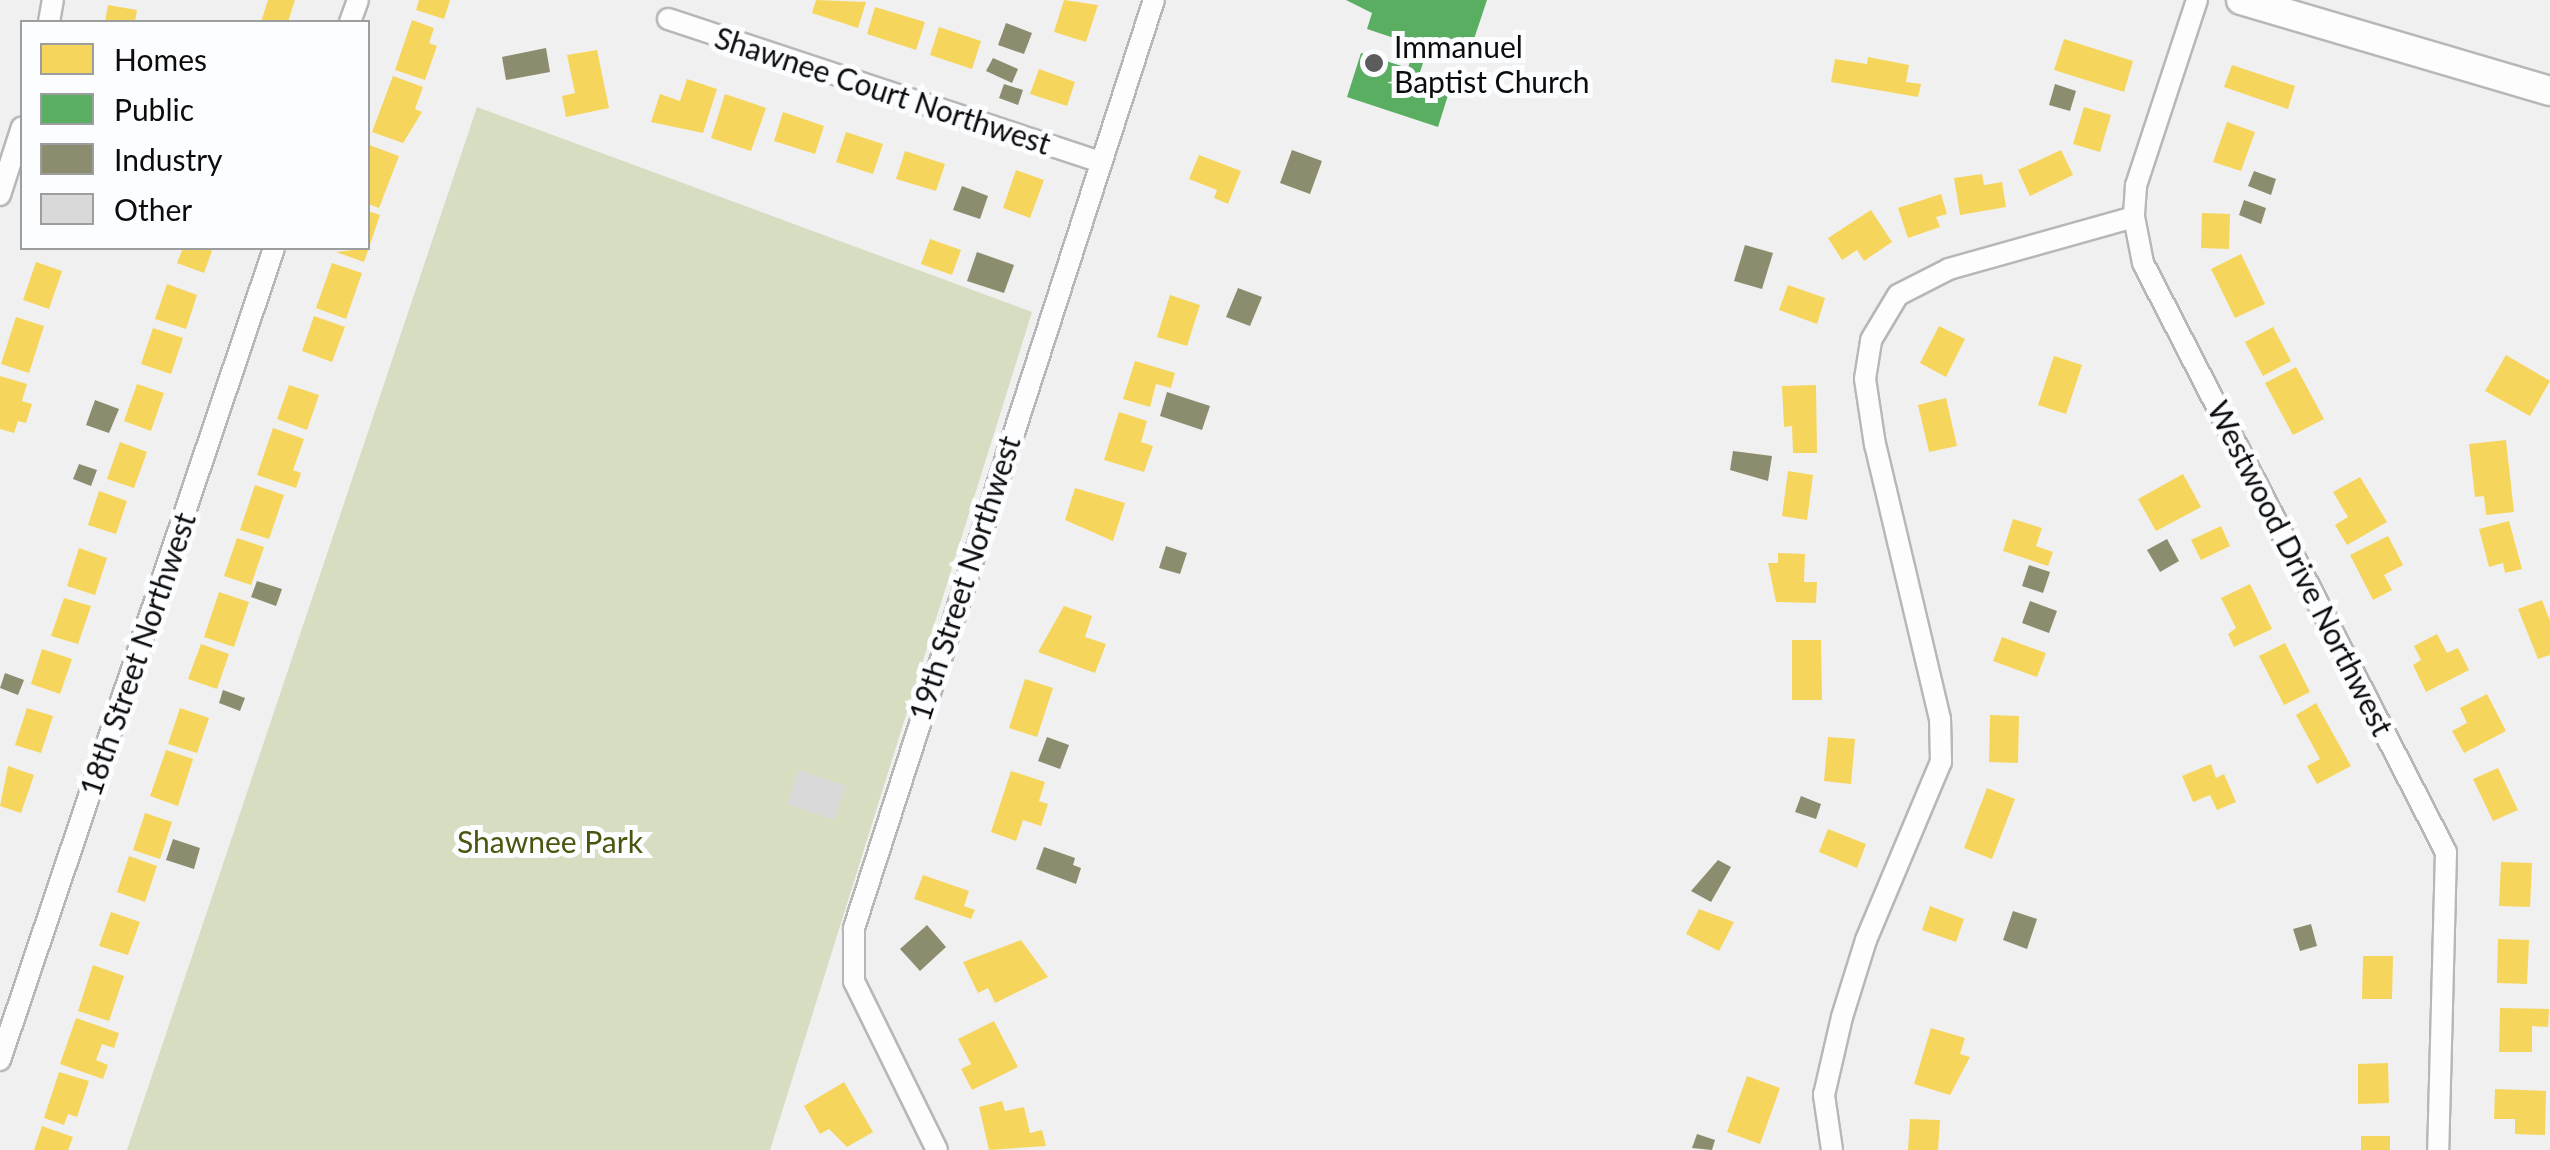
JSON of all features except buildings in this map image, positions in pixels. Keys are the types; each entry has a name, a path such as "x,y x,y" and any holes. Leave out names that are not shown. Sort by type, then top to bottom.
{"main road":[{"path":"2241,0 2550,91"}],"street":[{"name":"19th Street Northwest","path":"937,1150 854,981 854,928 1098,160 1154,0"},
{"name":"Westwood Drive Northwest","path":"2197,0 2136,186 2134,217 2143,263 2446,852 2438,1150"},
{"name":"Shawnee Court Northwest","path":"668,19 1098,160"},
{"path":"0,196 20,133"},
{"path":"1832,1150 1824,1094 1842,1017 1866,940 1941,762 1940,719 1875,446 1866,379 1872,340 1898,295 1950,269 2134,217"},
{"name":"18th Street Northwest","path":"0,1060 5,1027 273,250"}],"green space":[{"name":"Shawnee Park","path":"477,107 1032,312 770,1150 127,1150"}],"place":[{"name":"Immanuel Baptist Church","path":"1374,63"}]}
